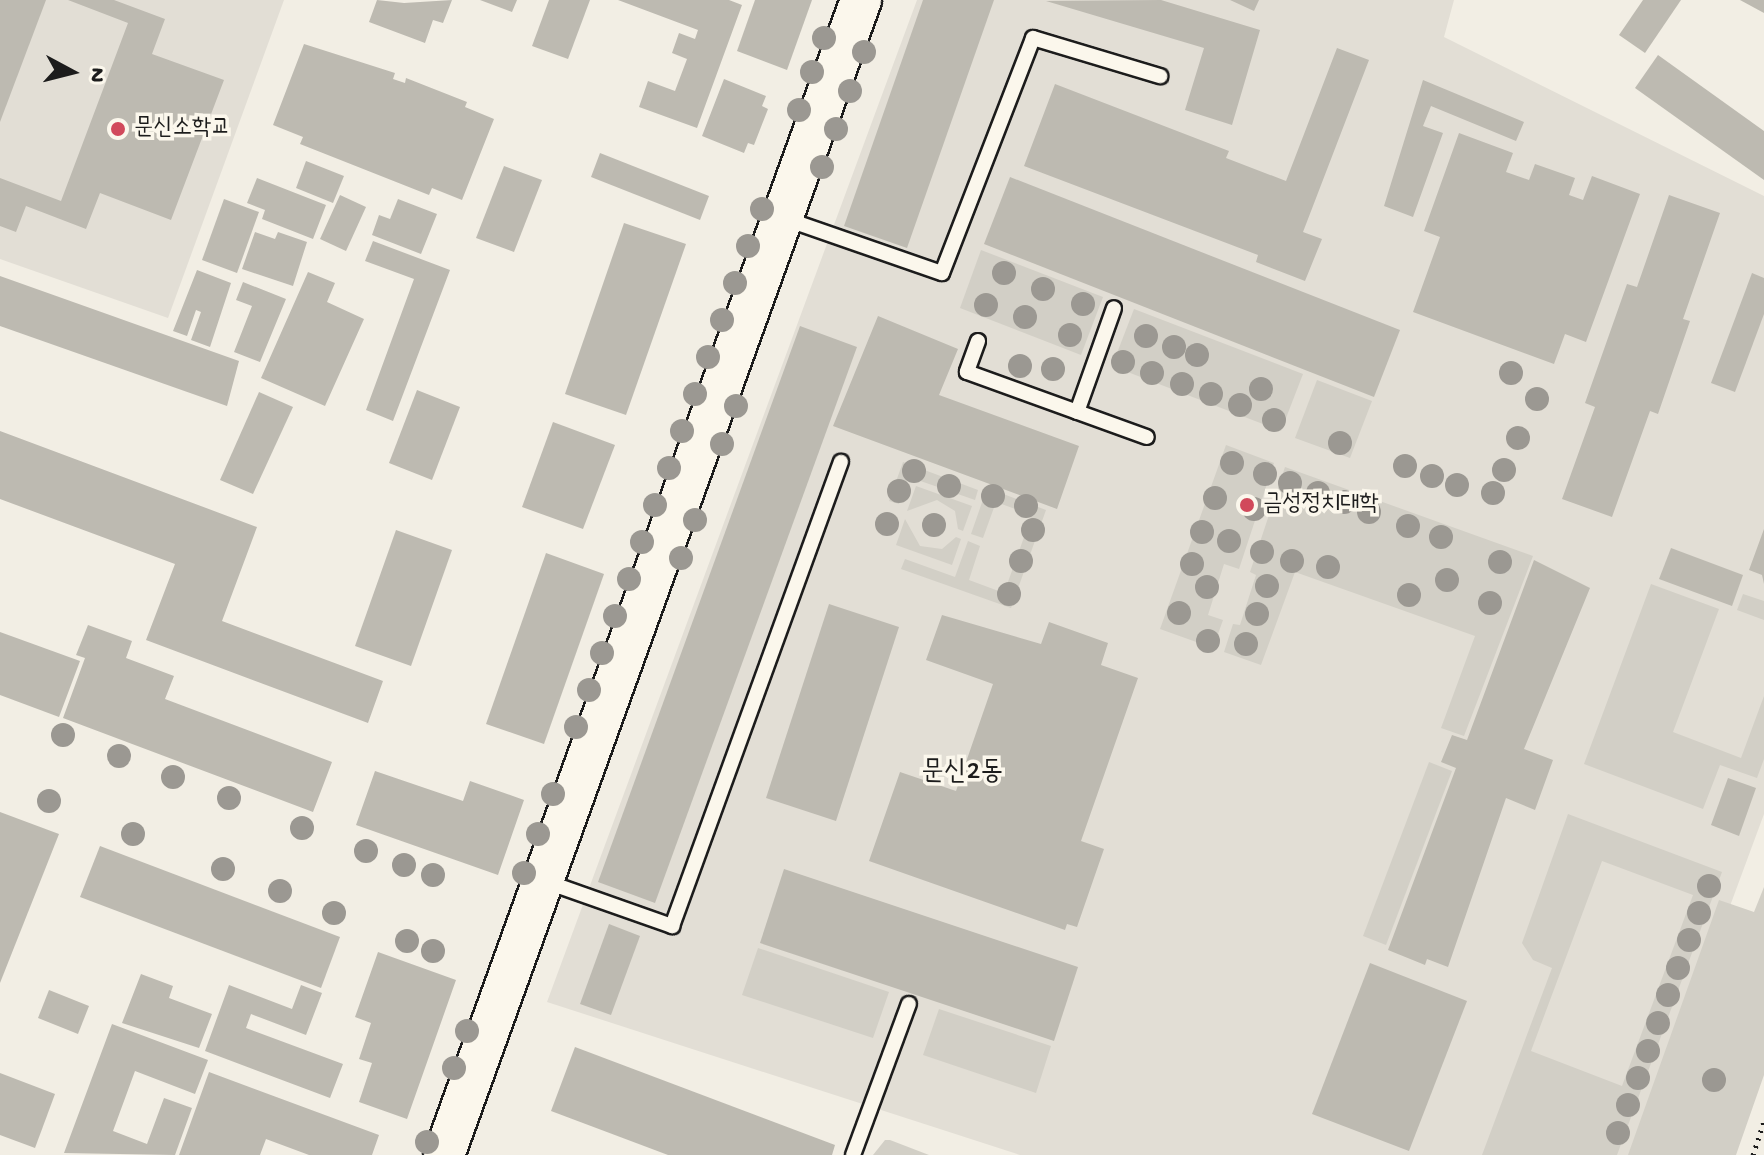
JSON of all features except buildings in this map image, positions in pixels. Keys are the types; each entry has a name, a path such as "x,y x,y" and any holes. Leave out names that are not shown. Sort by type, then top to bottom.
{"main road":[{"path":"444,1155 861,0"}],"lane":[{"path":"782,218 942,273 1033,38 1160,76"},
{"path":"1077,412 1114,308"},
{"path":"978,341 967,372 1147,437"},
{"path":"543,880 672,926 841,462"},
{"path":"853,1155 909,1004"}],"path":[{"path":"1753,1155 1764,1122"}],"shaded area":[{"name":"문신소학교","path":"0,0 284,0 168,318 0,259"},
{"name":"금성정치대학","path":"917,0 1454,0 1444,37 1764,196 1764,814 1638,1155 1020,1155 547,1002"},
{"path":"981,250 1103,297 1081,355 960,308"},
{"path":"1134,309 1303,374 1281,431 1112,366"},
{"path":"1317,380 1372,401 1350,458 1295,438"},
{"path":"1226,445 1274,463 1239,569 1224,564 1208,615 1223,620 1213,648 1160,629"},
{"path":"903,462 978,490 975,500 909,477 899,504 889,501"},
{"path":"1285,467 1533,556 1464,736 1441,728 1475,636 1295,572 1261,665 1224,652 1233,624 1240,625 1256,575 1250,572"},
{"path":"916,486 972,506 963,531 958,529 955,511 937,500 907,511"},
{"path":"987,488 1046,510 1011,608 901,569 905,559 955,577 968,541 980,546 969,580 1004,593 1032,515 996,502 983,538 971,534"},
{"path":"905,519 920,546 942,549 956,537 961,539 952,565 896,545"},
{"path":"1651,584 1719,609 1673,732 1741,758 1764,696 1764,759 1757,778 1720,765 1703,809 1584,764"},
{"path":"1743,594 1764,601 1764,620 1737,610"},
{"path":"1429,762 1452,771 1386,945 1363,936"},
{"path":"1568,814 1722,872 1617,1155 1482,1155 1552,968 1533,960 1522,943","holes":["1602,861 1693,895 1622,1086 1531,1051"]},
{"path":"1764,887 1764,1075 1736,1155 1628,1155 1719,900 1754,912"},
{"path":"758,948 889,992 873,1038 742,995"},
{"path":"939,1009 1051,1046 1036,1093 923,1055"},
{"path":"885,1140 890,1140 929,1155 873,1155"}],"place":[{"name":"문신소학교","path":"118,129"},
{"name":"금성정치대학","path":"1247,505"}],"district":[{"name":"문신2동","path":"962,773"}]}
